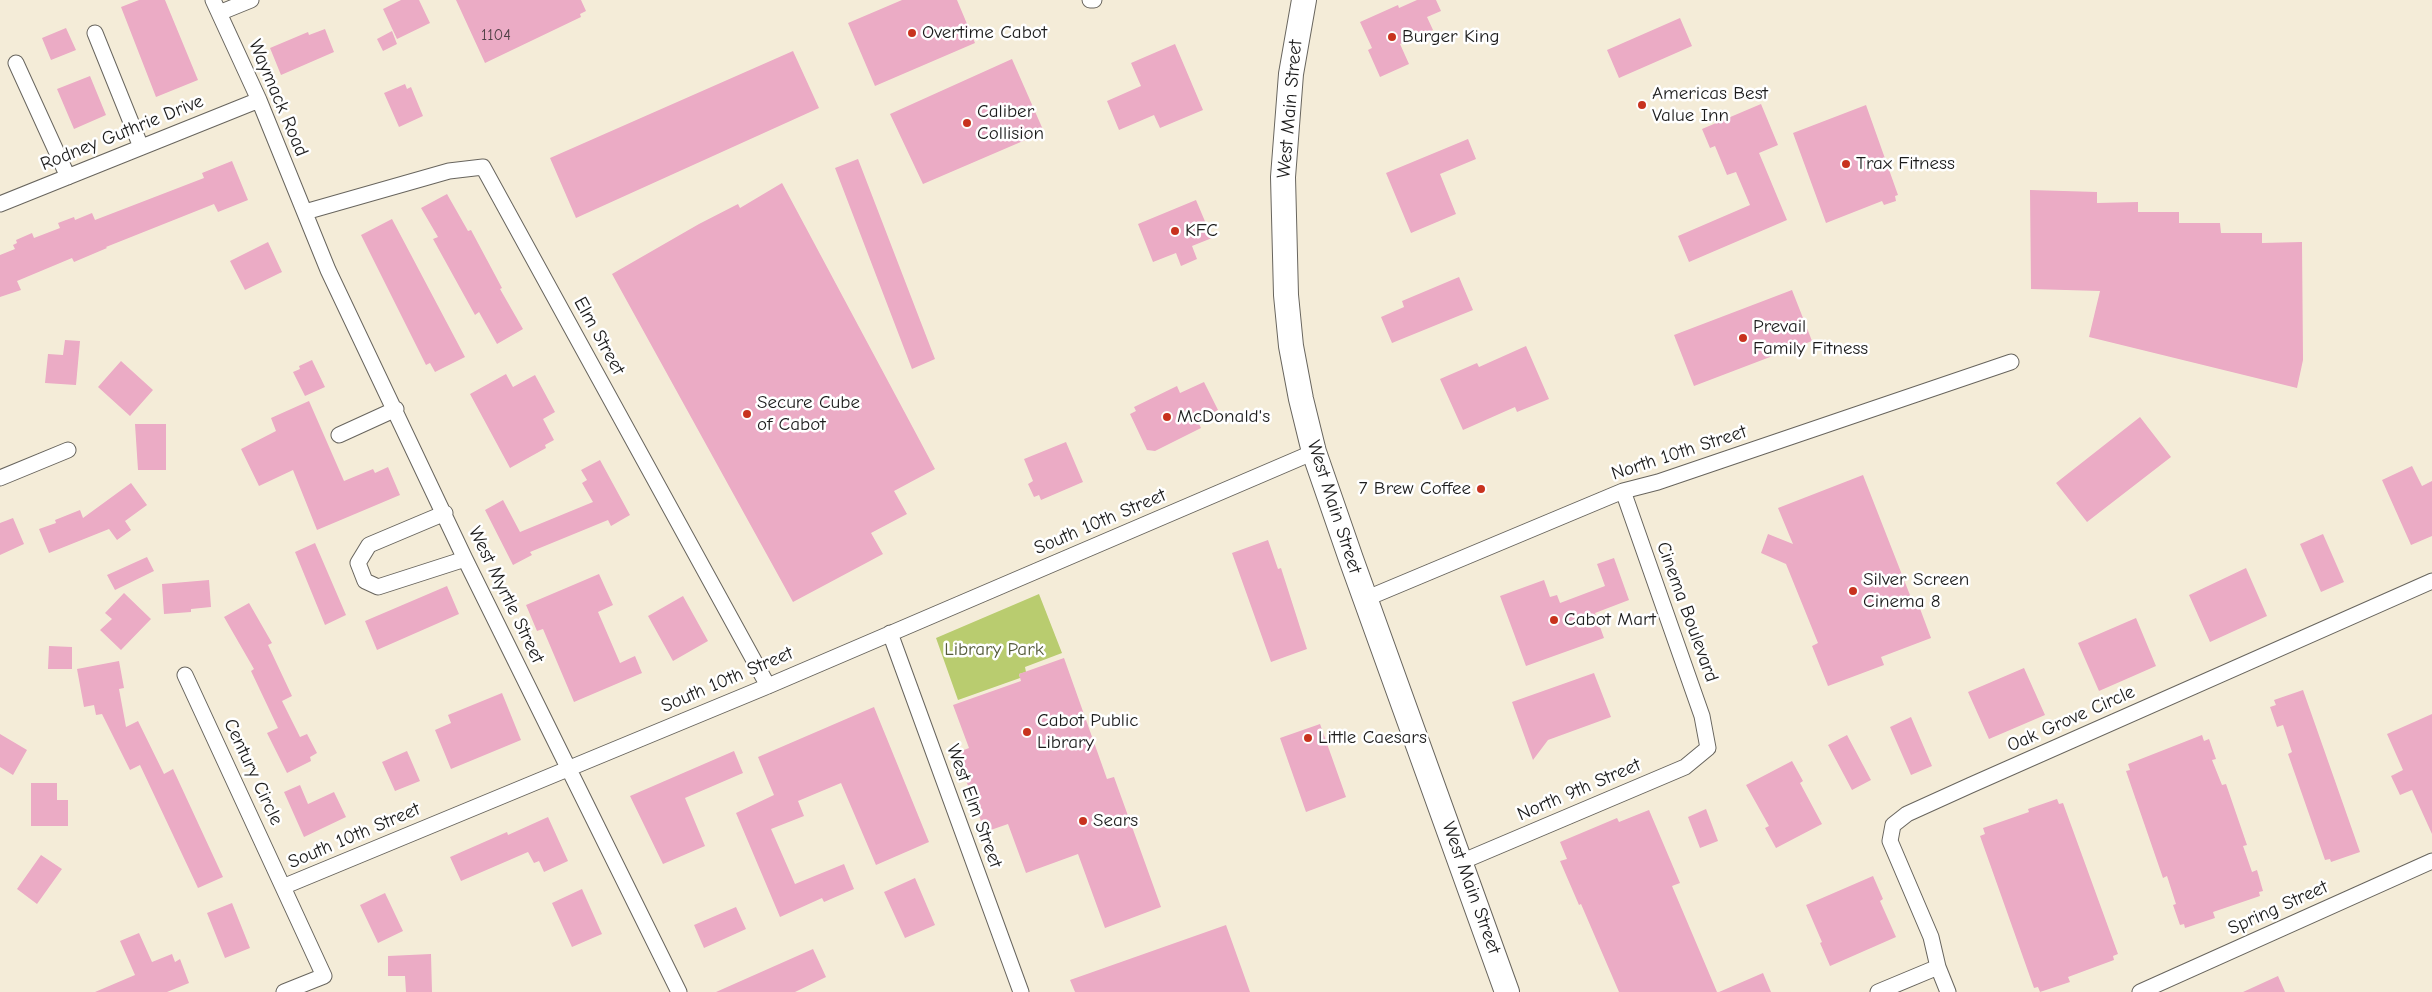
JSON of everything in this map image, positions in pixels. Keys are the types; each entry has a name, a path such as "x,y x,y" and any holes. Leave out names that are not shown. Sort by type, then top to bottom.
{"main road":[{"name":"West Main Street","path":"1304,0 1291,74 1285,126 1283,242 1291,346 1314,452 1507,992"}],"street":[{"path":"216,7 251,0"},
{"name":"Waymack Road","path":"216,7 305,212"},
{"path":"96,33 142,147"},
{"path":"16,62 68,177"},
{"name":"Rodney Guthrie Drive","path":"0,204 258,100"},
{"name":"Elm Street","path":"305,212 449,171 483,167 768,686"},
{"name":"West Myrtle Street","path":"305,212 328,270 445,513 465,559 679,992"},
{"name":"North 10th Street","path":"1365,599 1623,491 1676,476 2011,362"},
{"path":"339,435 396,410"},
{"path":"0,478 68,450"},
{"name":"South 10th Street","path":"284,992 324,976 285,886 768,686 1314,452"},
{"name":"Cinema Boulevard","path":"1623,491 1702,716 1708,748"},
{"path":"445,513 369,545 358,563 366,582 378,587 465,559"},
{"name":"Oak Grove Circle","path":"1948,992 1938,967 1931,937 1890,841 1893,825 1907,814 2432,580"},
{"name":"West Elm Street","path":"890,633 1021,992"},
{"name":"Century Circle","path":"185,675 285,886"},
{"name":"North 9th Street","path":"1461,862 1685,767 1708,748"},
{"name":"Spring Street","path":"2140,992 2432,861"},
{"path":"1878,992 1938,967"}],"green space":[{"name":"Library Park","path":"1039,594 1062,653 1025,667 1026,672 1019,674 1020,678 958,700 936,638"}],"building":[{"path":"139,0 165,0 198,80 156,97 121,7"},
{"path":"401,0 419,0 430,23 397,39 383,9"},
{"path":"456,0 581,0 586,11 580,14 581,17 485,63"},
{"name":"Overtime Cabot","path":"902,0 957,0 975,43 875,86 848,23"},
{"name":"Burger King","path":"1417,0 1436,0 1441,11 1427,17 1433,30 1400,44 1409,64 1380,77 1368,50 1372,48 1360,22 1398,5 1399,8"},
{"path":"1680,18 1692,46 1619,78 1607,50"},
{"path":"66,28 76,50 51,60 42,38"},
{"path":"325,29 334,52 281,75 270,48 308,32 309,35"},
{"path":"392,31 397,44 383,51 377,39"},
{"path":"1175,44 1203,110 1160,128 1154,115 1119,130 1107,101 1141,86 1131,63"},
{"path":"793,51 819,108 576,218 550,158"},
{"name":"Caliber Collision","path":"1012,59 1044,132 923,184 890,114"},
{"path":"90,76 106,115 74,129 57,89"},
{"path":"405,84 407,89 411,87 423,116 399,127 384,93"},
{"path":"1761,104 1778,145 1759,153 1787,220 1689,262 1678,236 1750,205 1736,172 1727,175 1715,146 1710,148 1702,129"},
{"name":"Trax Fitness","path":"1866,105 1898,195 1895,196 1896,201 1884,205 1882,201 1826,223 1793,133"},
{"path":"1468,139 1476,159 1440,174 1456,214 1411,233 1386,173"},
{"path":"858,159 935,359 912,369 835,168"},
{"path":"232,161 248,200 218,212 214,204 106,247 74,262 72,258 17,281 21,290 0,297 0,255 15,249 13,245 17,243 16,240 32,233 34,238 60,228 58,223 74,217 75,220 92,213 95,220 204,178 202,173"},
{"path":"782,183 935,469 894,491 907,514 871,533 883,554 793,602 612,274 699,224 738,204 740,208"},
{"path":"2030,190 2097,192 2097,203 2138,202 2138,212 2179,212 2179,223 2220,223 2221,233 2262,233 2262,243 2302,242 2303,360 2297,388 2089,337 2100,291 2031,289"},
{"path":"447,194 468,231 471,230 502,288 500,289 523,329 497,344 479,312 475,315 433,239 438,237 421,208"},
{"name":"KFC","path":"1196,200 1212,238 1192,246 1197,259 1181,266 1176,253 1153,262 1138,224"},
{"path":"392,219 465,357 435,372 430,363 426,365 361,235"},
{"path":"268,242 282,272 245,290 230,261"},
{"path":"1459,277 1473,310 1392,343 1381,317 1404,307 1402,301"},
{"name":"Prevail Family Fitness","path":"1792,290 1812,341 1694,386 1674,335"},
{"path":"65,340 80,341 76,385 45,383 48,354 63,355"},
{"path":"1526,346 1549,399 1517,412 1515,407 1463,430 1440,379 1477,363 1479,367"},
{"path":"312,360 325,387 305,396 293,372 300,369 299,366"},
{"path":"121,361 153,390 130,416 98,387"},
{"path":"506,374 513,387 535,375 555,412 543,419 554,440 545,445 546,448 510,468 470,394"},
{"name":"McDonald's","path":"1204,382 1218,410 1197,420 1201,428 1155,451 1147,450 1130,414 1136,411 1134,407 1177,386 1180,393"},
{"path":"309,401 344,481 373,469 375,473 388,467 400,495 317,530 293,470 259,486 241,449 276,431 271,418"},
{"path":"2140,417 2171,457 2087,522 2056,483"},
{"path":"135,424 166,424 166,470 138,470"},
{"path":"1066,442 1083,482 1041,500 1039,495 1034,497 1028,484 1033,481 1024,459"},
{"path":"600,460 630,515 611,526 608,520 530,552 532,555 513,565 485,510 503,500 520,532 593,502 582,483 587,480 581,470"},
{"path":"2412,466 2422,486 2432,481 2432,536 2411,545 2382,480"},
{"name":"Silver Screen Cinema 8","path":"1863,475 1915,608 1919,606 1931,638 1881,657 1884,665 1828,686 1812,646 1818,643 1786,564 1761,553 1768,534 1793,544 1778,508"},
{"path":"131,483 147,505 125,521 131,530 117,540 109,529 49,553 39,529 56,523 55,520 80,510 83,518"},
{"path":"13,518 24,544 0,555 0,523"},
{"path":"2323,534 2344,582 2321,592 2300,544"},
{"path":"1268,540 1278,569 1281,568 1307,649 1271,662 1232,553"},
{"path":"315,543 346,615 325,625 295,552"},
{"path":"147,557 154,571 115,590 107,575"},
{"name":"Cabot Mart","path":"1614,558 1629,600 1595,613 1604,638 1526,666 1500,596 1544,580 1550,597 1557,595 1560,603 1605,586 1597,564"},
{"path":"2246,568 2267,616 2210,642 2189,595"},
{"path":"599,574 613,605 598,612 620,663 635,656 642,673 574,702 543,629 537,631 526,605"},
{"path":"209,580 211,607 191,609 191,612 164,614 162,584"},
{"path":"447,586 459,614 377,650 365,621"},
{"path":"124,593 151,619 121,650 100,630 112,619 105,613"},
{"path":"683,596 708,641 673,661 648,616"},
{"path":"249,603 272,643 268,645 292,696 282,701 300,737 307,734 317,753 310,757 311,761 287,773 267,733 278,728 251,671 254,669 224,617"},
{"path":"2136,618 2156,666 2099,691 2078,643"},
{"path":"49,646 72,647 72,669 48,669"},
{"path":"1064,658 1107,779 1114,777 1161,907 1105,928 1078,854 1026,873 1008,824 985,832 956,753 969,748 953,705 1021,681 1019,674"},
{"path":"119,661 124,688 119,689 126,727 138,721 164,774 173,769 223,877 198,888 140,765 130,770 102,714 96,715 94,705 84,707 77,669"},
{"path":"2024,668 2045,715 1989,739 1968,692"},
{"path":"1594,673 1611,717 1548,740 1533,760 1512,702"},
{"path":"2303,690 2360,852 2331,862 2330,859 2325,860 2288,754 2292,752 2283,725 2277,727 2270,707 2276,705 2274,700"},
{"path":"502,693 521,740 451,769 435,730 451,723 448,715"},
{"path":"874,707 929,842 876,865 841,783 798,801 804,816 771,829 795,884 844,864 854,889 824,902 822,898 780,917 736,813 774,795 758,757"},
{"path":"2432,714 2432,834 2412,790 2400,795 2391,776 2403,770 2387,734"},
{"path":"1911,717 1932,766 1911,775 1890,727"},
{"path":"1320,724 1346,797 1306,812 1280,738"},
{"path":"0,734 27,750 13,775 0,767"},
{"path":"1847,735 1871,780 1852,790 1828,745"},
{"path":"2202,735 2204,741 2209,739 2216,759 2212,760 2222,785 2226,784 2247,845 2243,846 2252,872 2257,870 2263,891 2259,892 2260,896 2213,912 2215,918 2185,928 2184,924 2180,925 2173,905 2176,904 2167,876 2163,878 2126,771 2130,770 2128,764"},
{"path":"407,751 420,781 395,791 382,762"},
{"path":"734,751 743,773 685,798 705,846 663,864 630,796"},
{"path":"1792,761 1803,781 1800,783 1822,824 1776,848 1765,828 1769,826 1746,785"},
{"path":"31,783 57,783 57,800 68,800 68,826 31,826"},
{"path":"300,785 308,804 334,792 346,817 304,837 284,792"},
{"path":"2057,799 2059,804 2063,803 2118,954 2113,956 2114,960 2068,977 2070,982 2040,992 2038,987 2034,988 1980,836 1985,834 1983,828 2029,812 2028,809"},
{"path":"1706,809 1718,841 1700,848 1688,817"},
{"path":"1649,810 1680,883 1672,886 1717,992 1619,992 1560,861 1567,859 1560,842 1617,818 1619,822"},
{"path":"548,817 568,861 544,872 539,861 534,863 528,852 461,881 450,857 507,832 508,835"},
{"path":"41,855 62,869 37,904 17,889"},
{"path":"1873,876 1883,899 1880,901 1896,937 1830,966 1806,905"},
{"path":"915,878 935,925 905,938 884,892"},
{"path":"582,889 602,934 572,947 552,903"},
{"path":"385,893 403,931 378,943 360,905"},
{"path":"232,903 250,948 225,958 207,913"},
{"path":"736,907 746,929 704,948 694,925"},
{"path":"1226,925 1250,992 1075,992 1070,980"},
{"path":"139,933 152,962 172,954 175,962 180,959 189,983 167,992 95,992 135,975 120,941"},
{"path":"813,949 826,977 795,992 716,992"},
{"path":"431,954 432,992 406,992 405,976 388,976 388,956"},
{"path":"1763,973 1771,992 1719,992"},
{"path":"2278,976 2285,992 2243,992"}],"place":[{"name":"Overtime Cabot","path":"912,33"},
{"name":"Burger King","path":"1392,37"},
{"name":"Americas Best Value Inn","path":"1642,105"},
{"name":"Caliber Collision","path":"967,123"},
{"name":"Trax Fitness","path":"1846,164"},
{"name":"KFC","path":"1175,231"},
{"name":"Prevail Family Fitness","path":"1743,338"},
{"name":"Secure Cube of Cabot","path":"747,414"},
{"name":"McDonald's","path":"1167,417"},
{"name":"7 Brew Coffee","path":"1481,489"},
{"name":"Silver Screen Cinema 8","path":"1853,591"},
{"name":"Cabot Mart","path":"1554,620"},
{"name":"Cabot Public Library","path":"1027,732"},
{"name":"Little Caesars","path":"1308,738"},
{"name":"Sears","path":"1083,821"}]}
